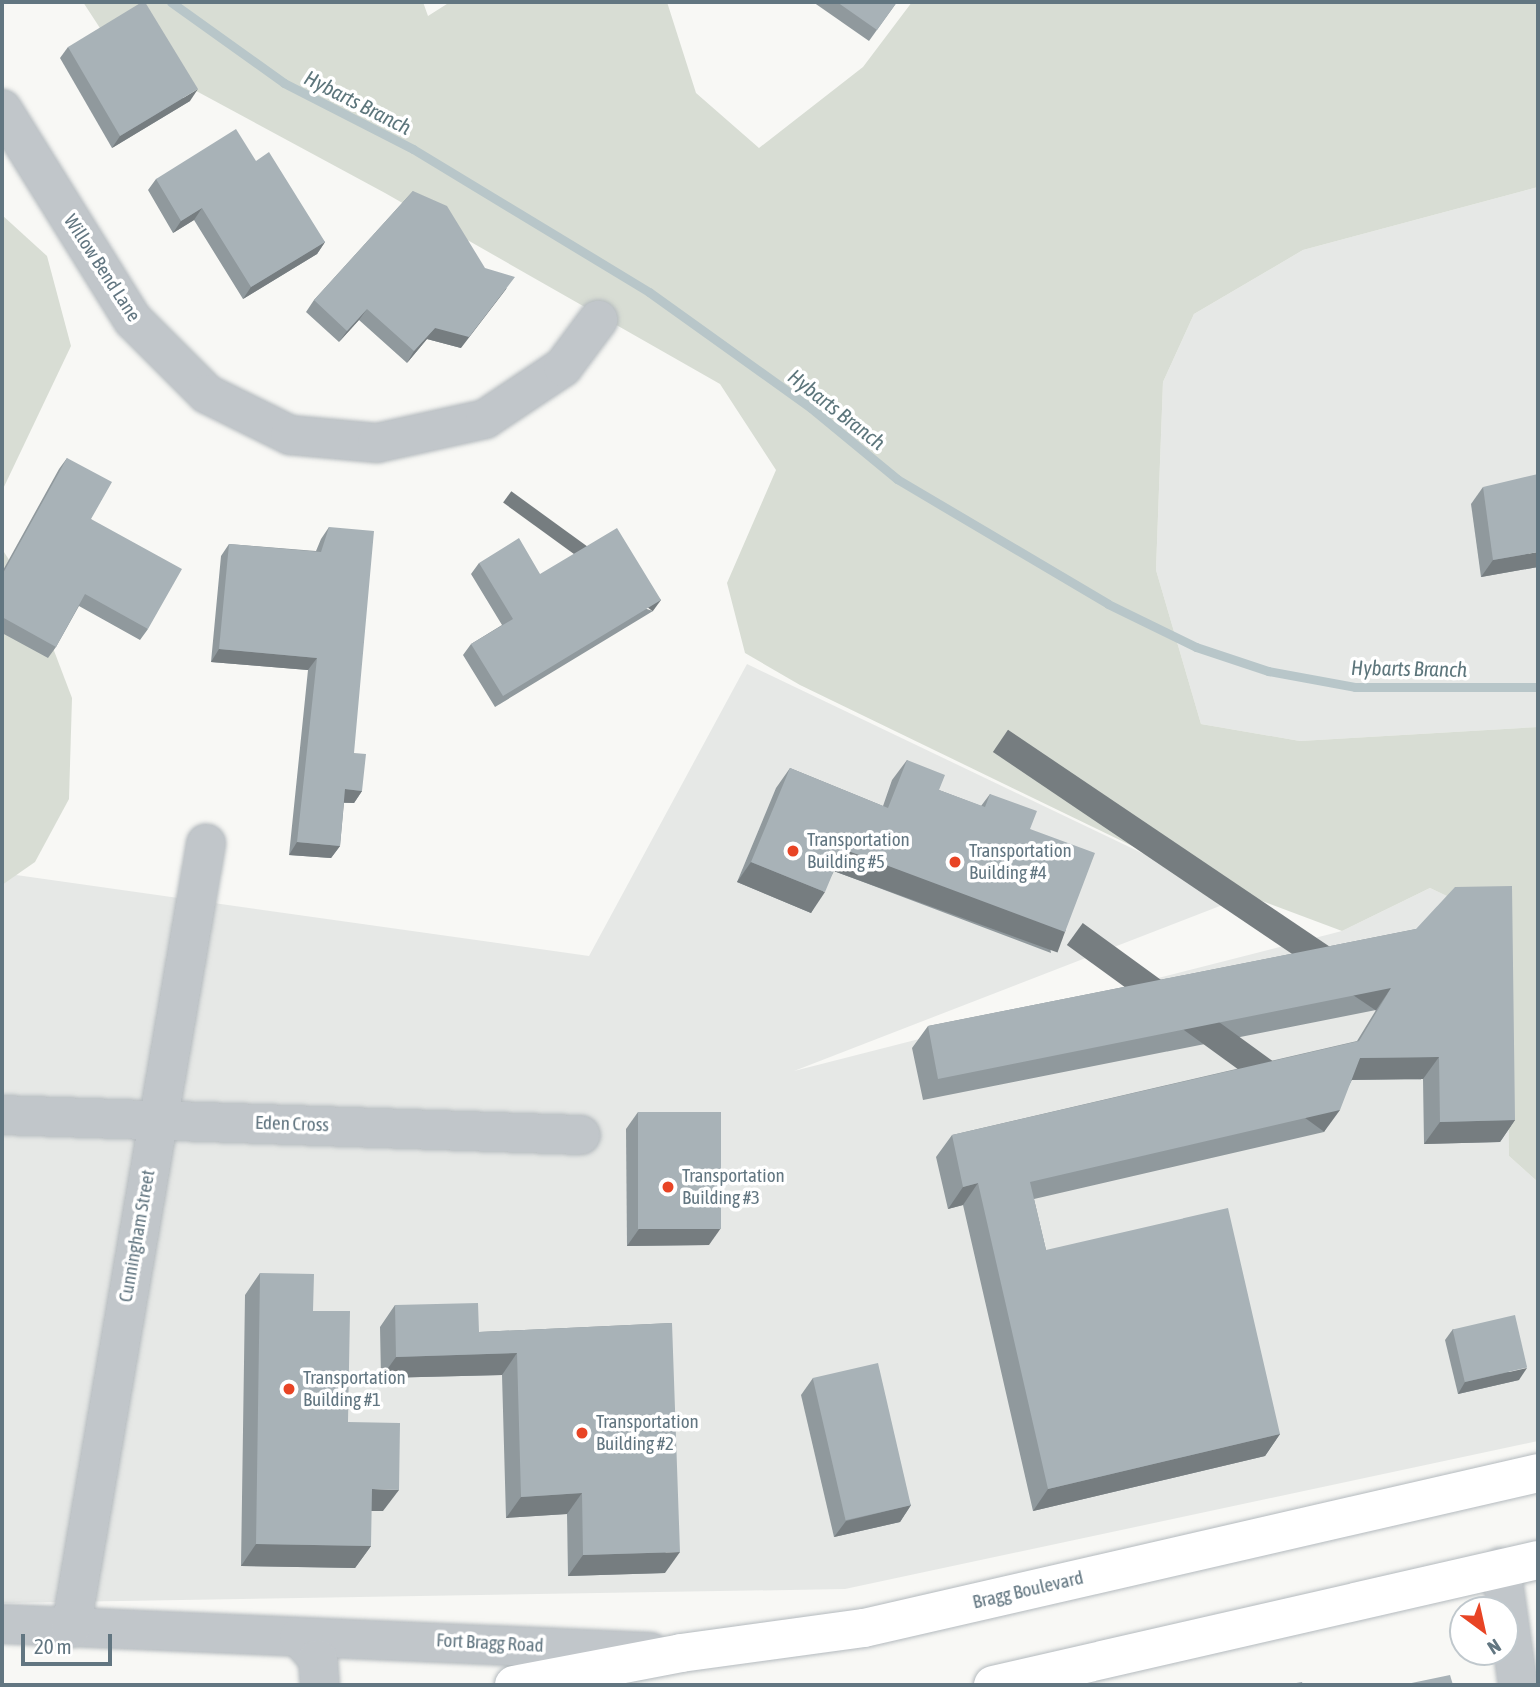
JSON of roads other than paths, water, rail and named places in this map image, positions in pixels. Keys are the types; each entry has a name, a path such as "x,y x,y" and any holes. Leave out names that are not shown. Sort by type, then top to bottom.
{"main road":[{"name":"Bragg Boulevard","path":"514,1685 577,1677 681,1653 864,1628 1538,1474"},
{"path":"993,1685 1538,1560"}],"street":[{"name":"Willow Bend Lane","path":"2,109 133,320 207,394 290,435 377,443 485,419 563,366 598,320"},
{"name":"Cunningham Street","path":"71,1628 206,844"},
{"name":"Eden Cross","path":"2,1115 157,1118 581,1135"},
{"path":"1501,1567 1518,1685"},
{"name":"Fort Bragg Road","path":"2,1625 299,1637 360,1636 681,1653"},
{"path":"299,1637 318,1659 320,1685"}],"waterway":[{"name":"Hybarts Branch","path":"171,2 284,83 413,149 649,292 811,408 897,479 1108,604 1196,647 1268,671 1355,687 1538,687"}],"place":[{"name":"Transportation Building #5","path":"793,851"},
{"name":"Transportation Building #4","path":"955,862"},
{"name":"Transportation Building #3","path":"668,1187"},
{"name":"Transportation Building #1","path":"289,1389"},
{"name":"Transportation Building #2","path":"582,1433"}]}
